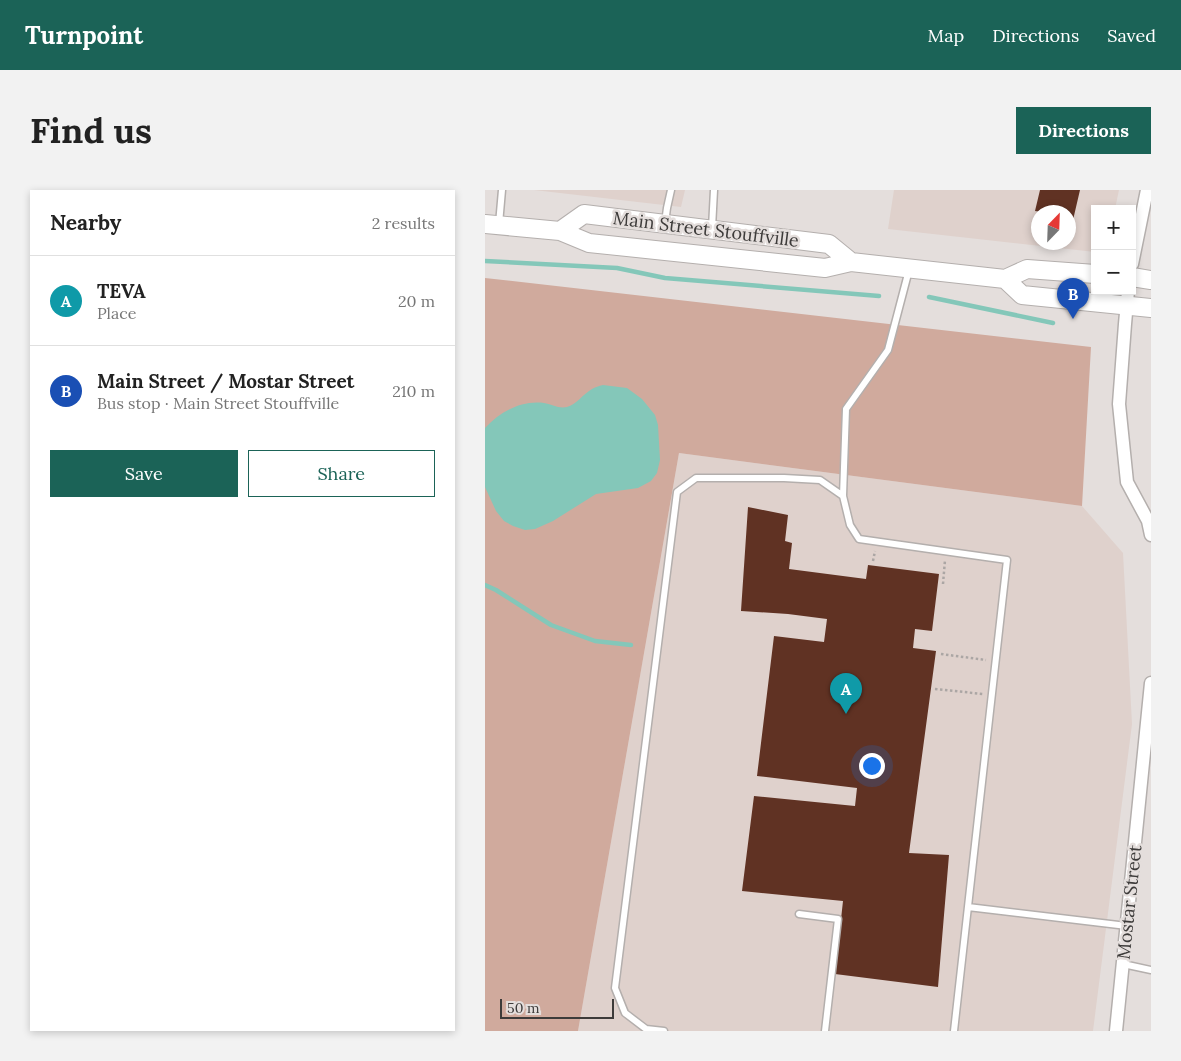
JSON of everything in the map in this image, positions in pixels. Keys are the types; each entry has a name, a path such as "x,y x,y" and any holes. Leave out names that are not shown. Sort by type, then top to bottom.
{"main road":[{"name":"Main Street Stouffville","path":"561,231 584,214 829,244 851,262"},
{"name":"Main Street Stouffville","path":"492,224 561,231 589,243 825,268 851,262 1005,279"},
{"path":"1091,274 1027,268 1005,279 1022,295 1127,298 1151,308"},
{"path":"1136,278 1151,280"}],"street":[{"path":"1135,250 1147,190"},
{"path":"1127,298 1119,404 1127,482 1149,521 1151,535"},
{"name":"Mostar Street","path":"1116,1031 1151,683"}],"lane":[{"path":"492,224 502,190"},
{"path":"665,224 671,190"},
{"path":"712,230 714,190"},
{"path":"909,269 888,350 846,409 843,496 850,525 859,539 1007,560 954,1031"},
{"path":"664,1031 646,1029 625,1013 615,988 677,492 696,478 785,478 820,480 843,496"},
{"path":"968,907 1127,926"},
{"path":"799,914 838,918 825,1031"},
{"path":"1123,964 1151,970"}],"path":[{"path":"943,584 946,551"},
{"path":"941,654 996,661"},
{"path":"935,688 992,694"}],"shaded area":[{"path":"534,190 685,190 681,207"},
{"path":"894,190 1119,190 1116,205 1091,205 1091,252 1076,250 1076,205 1031,205 1031,245 888,229"},
{"path":"485,278 1091,347 1082,506 679,453 578,1031 485,1031"},
{"path":"603,385 627,388 642,399 655,415 658,425 660,460 657,473 651,481 638,488 596,494 553,521 535,529 525,530 504,521 496,511 485,487 485,428 504,412 519,405 544,403 567,407 592,389"},
{"path":"679,453 1082,506 1123,553 1132,724 1093,1031 578,1031"}],"building":[{"path":"1040,190 1080,190 1076,207 1076,205 1036,205"},
{"path":"748,507 788,515 785,541 792,543 789,569 866,579 868,565 939,574 932,631 915,629 913,648 936,651 909,853 949,855 938,987 835,974 843,901 742,891 754,796 855,806 857,788 757,776 774,636 824,642 827,619 741,611"}],"waterway":[{"path":"485,261 617,268 665,278 879,296"},
{"path":"929,297 1053,323"},
{"path":"485,585 551,625 595,641 631,645"}],"place":[{"name":"Main Street / Mostar Street","path":"1073,319"},
{"name":"TEVA","path":"846,714"}]}
